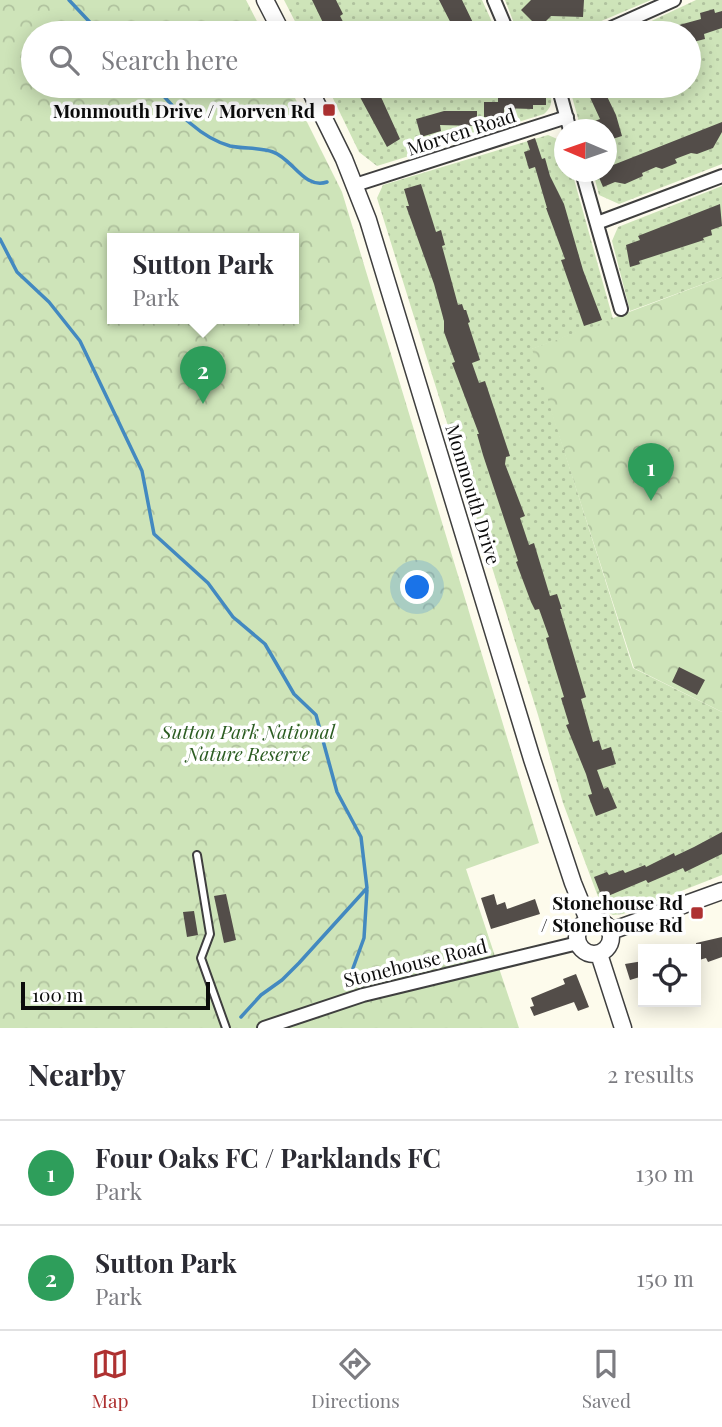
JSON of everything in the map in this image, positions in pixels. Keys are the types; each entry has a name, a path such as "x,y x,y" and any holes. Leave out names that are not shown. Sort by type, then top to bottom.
{"street":[{"path":"265,0 276,21"},
{"path":"494,0 503,21"},
{"path":"627,21 674,0"},
{"name":"Monmouth Drive","path":"314,98 355,185 414,367 532,760 588,920"},
{"path":"561,98 567,119"},
{"name":"Morven Road","path":"355,185 554,127"},
{"path":"597,223 722,176"},
{"path":"585,182 621,309"},
{"path":"611,932 722,891"},
{"path":"598,919 606,923 611,932 607,949 599,954 584,951 578,943 578,931 588,920 598,919"},
{"name":"Stonehouse Road","path":"264,1028 363,995 578,943"},
{"path":"599,954 624,1028"}],"lane":[{"path":"197,855 210,934 201,958 226,1028"}],"green space":[{"name":"Sutton Park National Nature Reserve","path":"0,0 246,0 257,21 21,21 21,98 295,98 342,192 539,843 466,869 519,1028 0,1028"},
{"path":"284,0 482,0 492,21 295,21"},
{"path":"505,0 651,0 601,21 513,21"},
{"path":"696,0 722,0 722,164 619,204 599,195 596,182 617,182 617,119 578,119 572,98 701,98 701,21 651,21"},
{"path":"333,98 551,98 549,108 544,114 377,166 359,152"},
{"path":"548,135 554,138 554,182 575,182 613,319 532,349 633,668 722,712 722,875 623,914 613,915 603,910 563,803 377,198 383,185"},
{"path":"722,186 722,277 630,311 612,241 618,227"},
{"path":"722,277 722,712 634,668 531,349"}],"building":[{"path":"312,0 336,0 343,14 340,16 343,21 322,21"},
{"path":"439,0 462,0 472,21 450,21"},
{"path":"531,0 584,0 583,17 551,16 546,21 532,21 521,10"},
{"path":"714,9 715,13 722,11 722,28 704,34 705,39 701,40 701,21 694,21 701,19 700,13"},
{"path":"360,98 381,98 400,139 387,147"},
{"path":"498,98 546,98 546,105 533,105 533,109 504,108 504,117 484,117 484,102 498,102"},
{"path":"590,98 608,98 616,115 622,136 617,138 617,119 600,119"},
{"path":"444,111 477,111 477,126 440,125 441,131 421,137 416,119"},
{"path":"722,122 722,132 713,148 675,159 677,163 662,169 656,167 625,184 615,182 617,163"},
{"path":"535,138 564,204 583,270 602,320 584,326 561,260 565,259 546,208 535,167 529,169 524,152 530,150 527,141"},
{"path":"601,182 615,182 603,187"},
{"path":"421,184 436,232 441,230 445,245 442,246 458,305 462,304 470,322 468,323 480,360 472,363 479,383 485,381 510,456 506,457 505,464 525,516 520,518 529,545 534,543 550,596 557,594 562,609 586,697 581,699 593,742 599,740 602,750 611,747 616,764 597,770 604,789 608,787 617,808 596,816 588,795 592,794 586,774 566,725 569,724 561,698 564,697 546,638 549,637 539,609 535,610 531,602 516,562 518,561 483,455 479,434 452,363 455,362 444,332 444,321 434,284 406,206 409,206 404,189"},
{"path":"720,204 722,226 711,230 712,235 639,261 640,264 630,267 626,245 640,240 638,236"},
{"path":"679,667 705,680 697,695 672,682"},
{"path":"722,832 722,854 685,872 683,868 648,883 646,880 608,896 607,893 601,895 594,877 607,872 609,875 623,870 625,873 645,865 646,867 674,853 675,856"},
{"path":"226,894 236,940 224,943 214,896"},
{"path":"494,894 497,905 505,902 507,909 535,899 540,914 491,929 481,898"},
{"path":"194,911 198,935 187,937 183,912"},
{"path":"722,937 722,957 708,962 706,958 701,960 701,944 696,943"},
{"path":"638,962 638,978 630,980 625,964"},
{"path":"576,974 589,1007 578,1011 574,1002 534,1016 530,1007 534,1006 531,998 565,984 563,979"}],"waterway":[{"path":"69,0 89,21"},
{"path":"166,98 188,122 218,142 273,152 312,182 327,182"},
{"path":"0,239 17,272 49,302 80,341 142,471 154,534 208,583 233,617 265,644 294,694 316,715 337,792 361,837 367,888 299,963 261,995 241,1017"},
{"path":"348,982 364,938 367,890"}],"place":[{"name":"Monmouth Drive / Morven Rd","path":"329,110"},
{"name":"Sutton Park","path":"203,404"},
{"name":"Four Oaks FC / Parklands FC","path":"651,501"},
{"name":"Stonehouse Rd / Stonehouse Rd","path":"697,913"}]}
